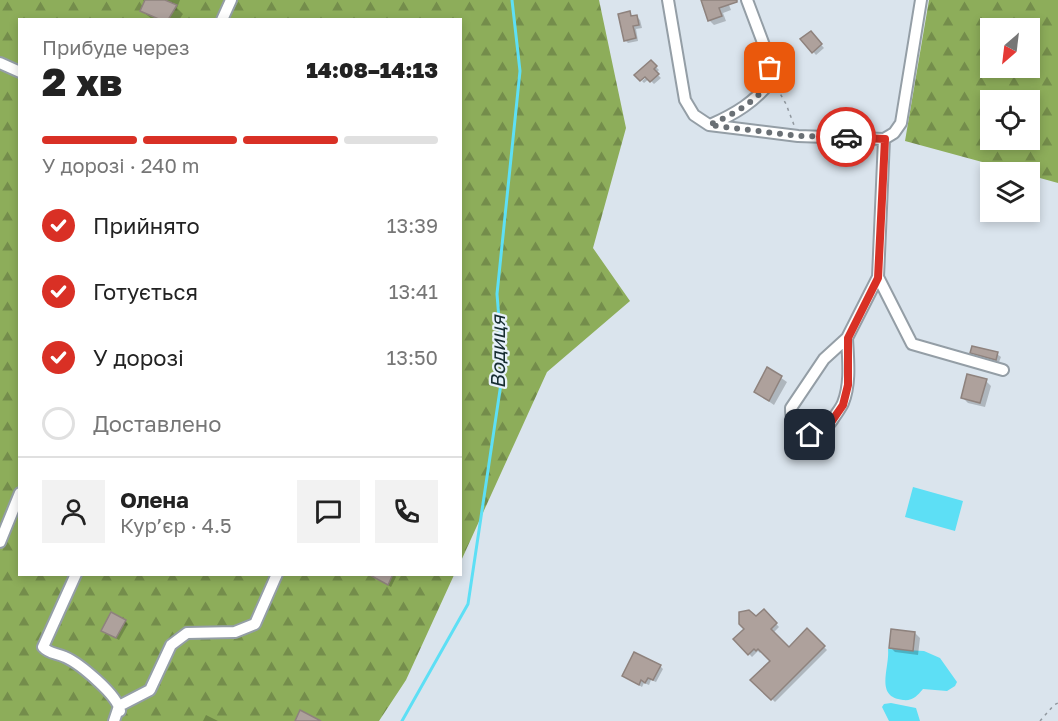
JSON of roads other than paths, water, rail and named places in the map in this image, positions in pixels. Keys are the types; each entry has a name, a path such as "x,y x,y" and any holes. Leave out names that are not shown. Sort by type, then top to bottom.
{"street":[{"path":"223,18 231,0"},
{"path":"668,0 685,100 694,115 709,125 798,136 885,139 894,133 901,123 921,0"},
{"path":"709,125 734,114 752,102 772,80 768,56 747,0"},
{"path":"0,63 18,71"},
{"path":"848,338 848,385 843,405 825,431 810,435 795,425 791,417 791,408 824,359 848,338 878,278 885,139"},
{"path":"878,278 912,344 1003,370"},
{"path":"0,542 18,498"},
{"path":"75,576 43,647 82,667 119,706 120,721"},
{"path":"114,721 119,706 150,690 171,645 187,633 235,632 255,624 276,576"}],"water":[{"path":"913,487 963,501 955,531 905,517"},
{"path":"888,649 924,651 940,658 957,682 955,686 947,691 923,689 909,700 894,698 886,688 885,680"},
{"path":"891,703 916,708 920,721 889,721 882,707 884,704"}],"waterway":[{"name":"Водиця","path":"402,721 468,604 503,370 497,294 520,71 512,0"}]}
